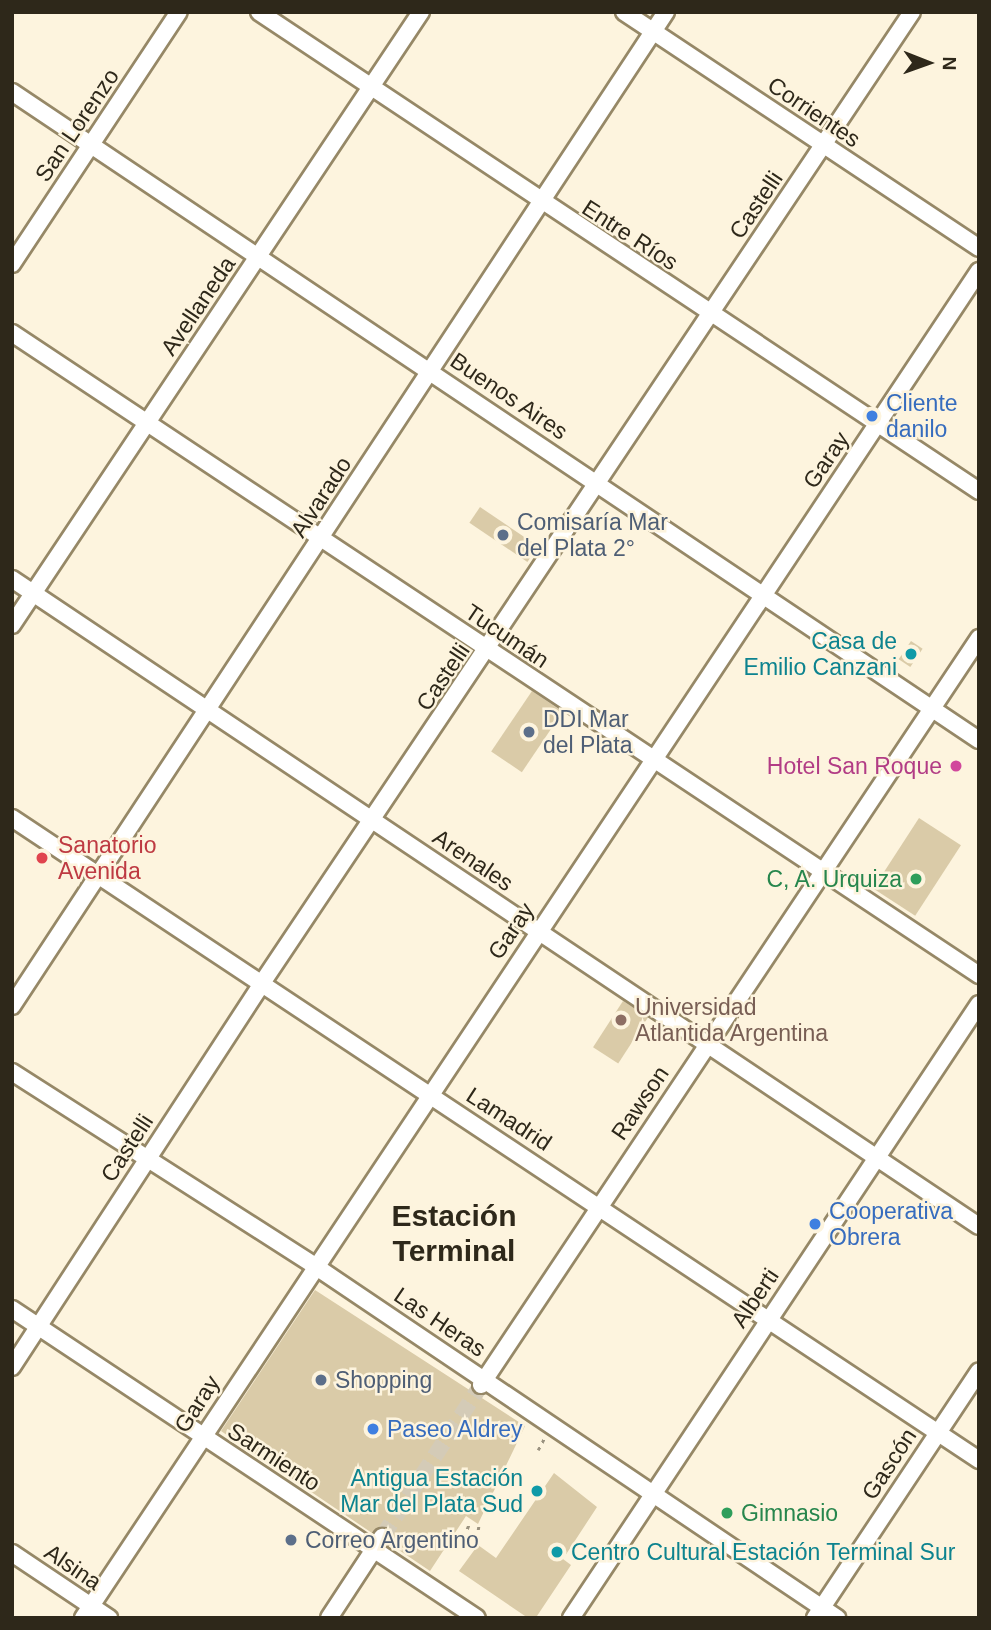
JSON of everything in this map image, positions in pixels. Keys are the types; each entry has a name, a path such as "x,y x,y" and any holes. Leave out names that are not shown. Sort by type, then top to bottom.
{"street":[{"name":"San Lorenzo","path":"12,264 179,12"},
{"name":"Entre Ríos","path":"259,12 539,203 979,492"},
{"name":"Avellaneda","path":"12,625 421,12"},
{"name":"Corrientes","path":"625,12 979,248"},
{"name":"Alvarado","path":"12,1006 96,873 209,710 429,370 666,12"},
{"name":"Castelli","path":"12,1367 262,983 488,650 912,12"},
{"name":"Buenos Aires","path":"12,92 979,740"},
{"name":"Garay","path":"87,1612 428,1092 539,931 979,271"},
{"name":"Tucumán","path":"12,333 979,975"},
{"name":"Arenales","path":"12,579 979,1226"},
{"name":"Rawson","path":"483,1382 598,1205 824,874 979,638"},
{"name":"Lamadrid","path":"12,818 769,1318 979,1460"},
{"name":"Alberti","path":"571,1618 979,1004"},
{"name":"Las Heras","path":"12,1072 146,1161 315,1266 653,1495 819,1613 837,1618"},
{"name":"Sarmiento","path":"12,1309 202,1437 378,1543 477,1618"},
{"name":"Gascón","path":"819,1613 979,1371"},
{"path":"329,1618 378,1543"},
{"name":"Alsina","path":"12,1553 87,1612 109,1618"}],"path":[{"path":"538,1450 544,1439"},
{"path":"467,1528 470,1524"},
{"path":"478,1524 478,1530"}],"building":[{"name":"Comisaría Mar del Plata 2°","path":"480,507 538,546 527,562 469,523"},
{"name":"Casa de Emilio Canzani","path":"911,641 923,649 910,667 899,659"},
{"name":"DDI Mar del Plata","path":"532,691 563,712 522,772 491,752"},
{"path":"919,818 961,845 915,916 873,888"},
{"path":"623,1001 648,1017 618,1063 593,1047"},
{"name":"Paseo Aldrey","path":"315,1290 525,1426 478,1524 466,1516 430,1571 390,1544 388,1529 372,1533 221,1431"},
{"path":"554,1473 597,1507 563,1559 571,1565 537,1616 528,1618 459,1571 478,1545 496,1558"}],"tunnel":[{"path":"382,1537 481,1385"}],"place":[{"name":"Cliente danilo","path":"872,416"},
{"name":"Comisaría Mar del Plata 2°","path":"503,535"},
{"name":"Casa de Emilio Canzani","path":"911,654"},
{"name":"DDI Mar del Plata","path":"529,732"},
{"name":"Hotel San Roque","path":"956,766"},
{"name":"Sanatorio Avenida","path":"42,858"},
{"name":"C, A. Urquiza","path":"916,879"},
{"name":"Universidad Atlantida Argentina","path":"621,1020"},
{"name":"Cooperativa Obrera","path":"815,1224"},
{"name":"Shopping","path":"321,1380"},
{"name":"Paseo Aldrey","path":"373,1429"},
{"name":"Antigua Estación Mar del Plata Sud","path":"537,1491"},
{"name":"Gimnasio","path":"727,1513"},
{"name":"Correo Argentino","path":"291,1540"},
{"name":"Centro Cultural Estación Terminal Sur","path":"557,1552"}],"district":[{"name":"Estación Terminal","path":"454,1233"}]}
